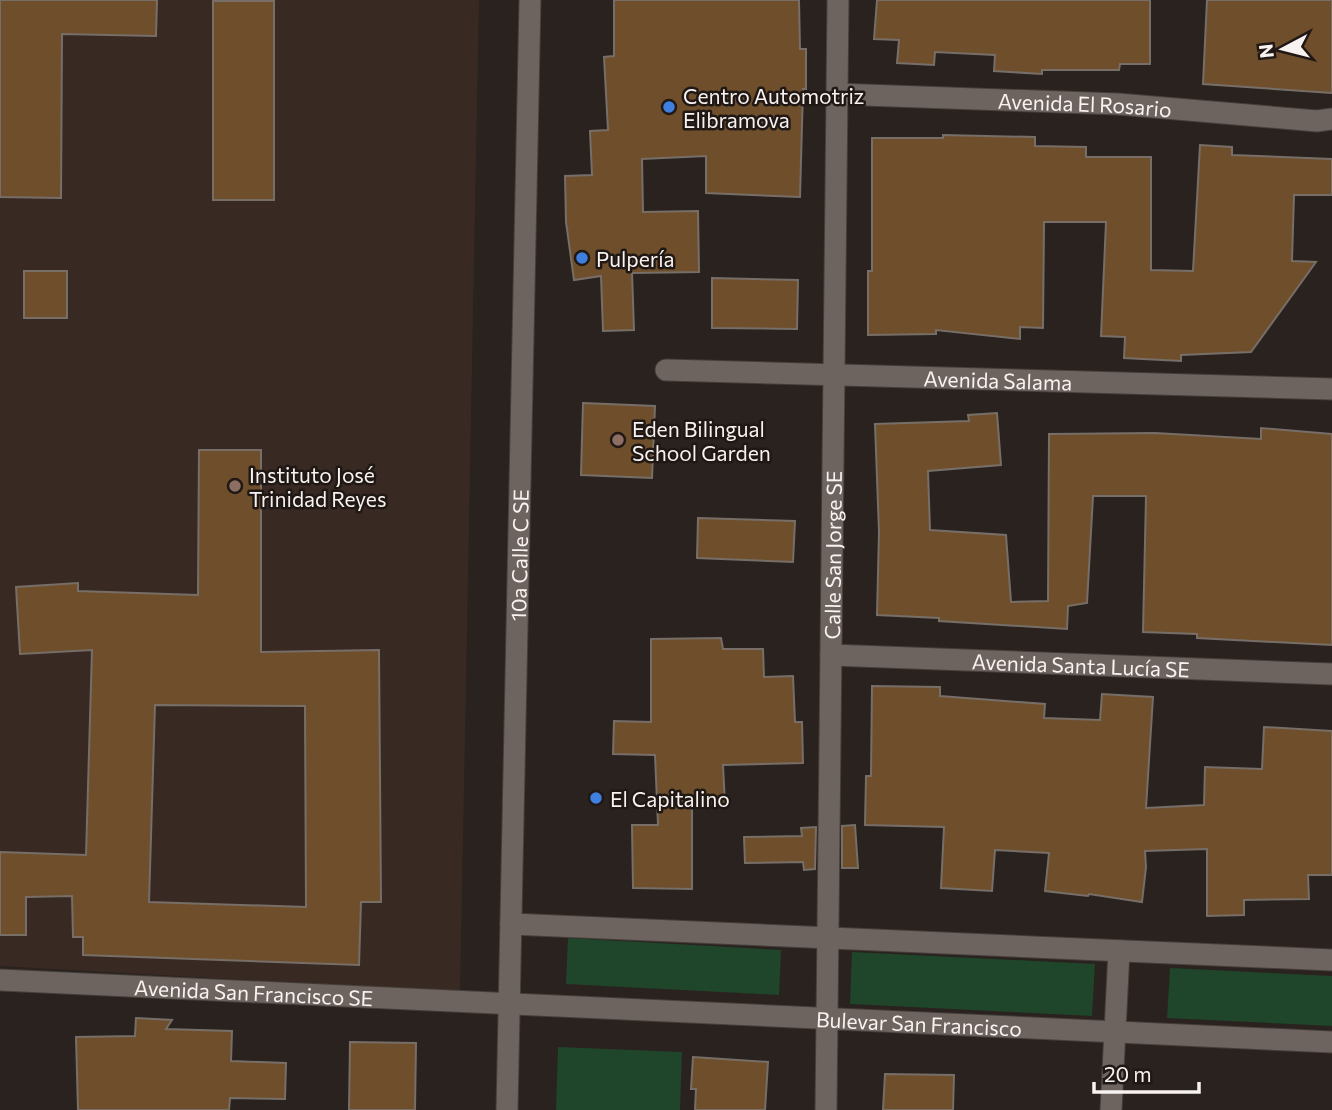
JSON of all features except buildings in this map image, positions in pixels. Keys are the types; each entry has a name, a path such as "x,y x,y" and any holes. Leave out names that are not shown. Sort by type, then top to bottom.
{"street":[{"name":"10a Calle C SE","path":"507,1110 530,0"},
{"name":"Calle San Jorge SE","path":"827,1110 838,0"},
{"name":"Avenida El Rosario","path":"837,94 1118,104 1317,121 1332,119"},
{"name":"Avenida Salama","path":"666,370 1332,389"},
{"name":"Avenida Santa Lucía SE","path":"831,655 1332,674"},
{"path":"511,924 1332,960"},
{"path":"1111,1110 1119,951"},
{"name":"Avenida San Francisco SE","path":"0,980 508,1004"},
{"name":"Bulevar San Francisco","path":"508,1004 1332,1042"}],"shaded area":[{"name":"Instituto José Trinidad Reyes","path":"0,0 479,0 460,992 0,966"}],"green space":[{"path":"568,938 781,950 779,995 566,984"},
{"path":"852,952 1095,964 1092,1016 850,1004"},
{"path":"1170,968 1332,976 1332,1026 1167,1018"},
{"path":"558,1047 682,1052 680,1110 556,1110"}],"place":[{"name":"Centro Automotriz Elibramova","path":"669,107"},
{"name":"Pulpería","path":"582,258"},
{"name":"Eden Bilingual School Garden","path":"618,440"},
{"name":"Instituto José Trinidad Reyes","path":"235,486"},
{"name":"El Capitalino","path":"596,798"}]}
